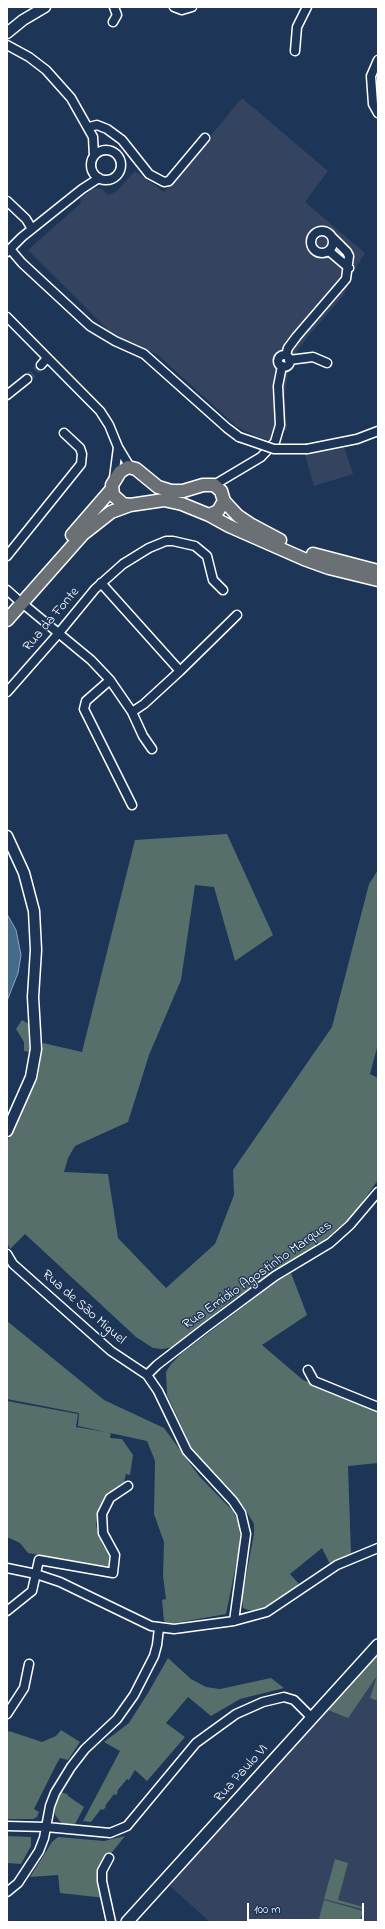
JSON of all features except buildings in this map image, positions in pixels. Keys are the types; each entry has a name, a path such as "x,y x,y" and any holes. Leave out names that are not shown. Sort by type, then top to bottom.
{"main road":[{"path":"7,608 124,469 130,467 136,469 158,486 171,490 183,491 203,485 214,485 238,516 280,540 320,556 378,571"},
{"path":"112,485 116,499 130,505"},
{"path":"209,514 218,511 224,498"},
{"path":"7,620 15,597 83,534 111,512 146,501 164,500 182,504 209,514 229,526 304,559 343,572 378,580"},
{"name":"Rua Paulo VI","path":"127,1922 378,1645"}],"street":[{"path":"7,33 23,20 45,7"},
{"path":"113,22 117,14 114,7"},
{"path":"174,7 182,10 192,7"},
{"path":"295,52 297,26 307,7"},
{"path":"7,45 29,57 46,70 71,98 89,127 93,137 94,156 92,169 82,189"},
{"path":"378,60 371,76 373,104 378,113"},
{"path":"89,127 97,125 117,137 149,174 164,182 169,181 205,138"},
{"path":"93,137 107,150 118,157 120,162 120,170 118,174 110,179 99,178 82,189 32,229 9,251 90,326 144,354 239,437 274,449 307,449 357,439 378,431"},
{"path":"94,156 107,150"},
{"path":"92,169 99,178"},
{"path":"7,201 26,219 32,229"},
{"path":"288,358 288,348 344,283 349,268 350,256 347,252 329,232 322,230 315,233 311,239 315,250 322,253 329,251 333,245 333,238"},
{"path":"329,251 349,268"},
{"path":"7,316 100,411 109,425 118,448 130,467"},
{"path":"214,485 261,457 275,442 280,426 278,386 282,366 278,362 278,358 280,355 288,358 314,357 327,363"},
{"path":"41,365 47,358"},
{"path":"7,395 27,379"},
{"path":"7,556 81,464 82,454 80,448 64,433"},
{"path":"112,485 118,448"},
{"path":"224,498 228,476"},
{"name":"Rua da Fonte","path":"7,692 101,583 123,564 158,544 173,541 190,544 204,552 209,560 215,584 223,590"},
{"path":"101,583 180,671"},
{"path":"15,597 91,660 110,680 132,712 143,736 152,749"},
{"path":"132,712 144,704 180,671 237,615"},
{"path":"110,680 86,701 84,709 132,805"},
{"path":"7,836 24,873 34,911 35,930 33,1002 36,1056 31,1077 7,1131"},
{"path":"7,1124 18,1105"},
{"name":"Rua Emídio Agostinho Marques","path":"147,1374 205,1328 275,1276 330,1243 350,1225 378,1192"},
{"name":"Rua de São Miguel","path":"7,1254 10,1263 110,1351 147,1374 158,1391 187,1451 233,1501 244,1520 245,1544 234,1621"},
{"path":"308,1370 314,1382 378,1407"},
{"path":"7,1611 32,1591 39,1560 112,1573 115,1555 103,1533 101,1526 102,1514 110,1498 128,1486"},
{"path":"7,1568 36,1574 60,1582 142,1622 159,1628 174,1629 234,1621 272,1610 337,1566 378,1548"},
{"path":"7,1892 18,1883 39,1851 50,1806 55,1793 71,1766 117,1719 141,1682 158,1645 159,1628"},
{"path":"7,1714 24,1688 29,1664"},
{"path":"7,1826 46,1827 110,1833 127,1826 196,1743 236,1714 278,1697 290,1698 300,1705 312,1718"},
{"path":"7,1698 15,1702"},
{"path":"109,1858 102,1871 102,1881 111,1922"}],"shaded area":[{"path":"242,98 328,171 305,202 365,253 356,267 344,295 309,335 295,354 288,373 285,397 287,430 269,440 257,437 236,426 158,355 113,335 28,250 81,203 80,199 91,190 97,188 102,189 108,195 117,191 135,171 164,192"},
{"path":"344,447 353,474 314,486 305,455"},
{"path":"7,914 16,930 21,955 18,973 7,1001"},
{"path":"378,1654 378,1922 210,1922 169,1885"}],"green space":[{"path":"227,834 273,935 235,961 214,887 195,885 181,980 149,1055 128,1122 75,1146 68,1158 64,1172 108,1174 118,1238 166,1288 215,1244 234,1195 233,1170 332,1027 369,884 378,870 378,1044 370,1074 378,1078 378,1180 354,1214 319,1245 232,1300 173,1347 162,1349 153,1348 136,1337 25,1234 10,1249 7,1242 7,1142 38,1077 43,1043 82,1052 135,840"},
{"path":"22,1020 29,1024 30,1052 24,1051 24,1042 16,1029"},
{"path":"291,1273 307,1315 262,1345 303,1380 378,1410 378,1463 348,1466 351,1554 330,1564 322,1548 290,1574 299,1584 272,1605 248,1610 243,1608 242,1598 254,1534 254,1524 244,1507 195,1455 167,1395 166,1372 171,1364 182,1353 279,1280"},
{"path":"7,1321 104,1400 164,1428 199,1476 233,1511 239,1524 239,1550 226,1614 170,1624 164,1621 162,1600 166,1599 163,1576 164,1542 154,1514 155,1461 147,1441 78,1426 79,1413 7,1399"},
{"path":"7,1401 78,1414 76,1427 111,1433 110,1438 122,1439 133,1455 130,1475 126,1474 124,1482 107,1494 98,1513 96,1525 99,1535 103,1546 112,1556 110,1568 28,1553 20,1543 7,1537"},
{"path":"378,1654 378,1701 370,1698 377,1676 348,1718 328,1710"},
{"path":"168,1658 191,1679 206,1687 220,1689 271,1678 284,1688 240,1699 211,1716 188,1697 166,1723 185,1737 147,1781 135,1770 129,1780 127,1779 117,1791 118,1792 116,1795 114,1794 105,1806 106,1807 103,1810 101,1809 91,1822 83,1821 120,1751 104,1742 129,1723"},
{"path":"61,1730 80,1742 68,1760 60,1758 57,1763 34,1809 39,1812 37,1817 33,1819 7,1819 7,1734 9,1731 42,1742 56,1736"},
{"path":"60,1792 67,1794 84,1807 73,1828 63,1825 55,1815 54,1808"},
{"path":"7,1836 31,1837 31,1846 21,1864 7,1863"},
{"path":"125,1836 105,1861 105,1898 60,1893 58,1875 30,1877 52,1842 58,1837 104,1841"},
{"path":"335,1859 348,1863 338,1900 363,1907 362,1909 324,1899"},
{"path":"324,1900 363,1911 360,1922 318,1922"}],"tunnel":[{"path":"27,379 41,365"}]}
